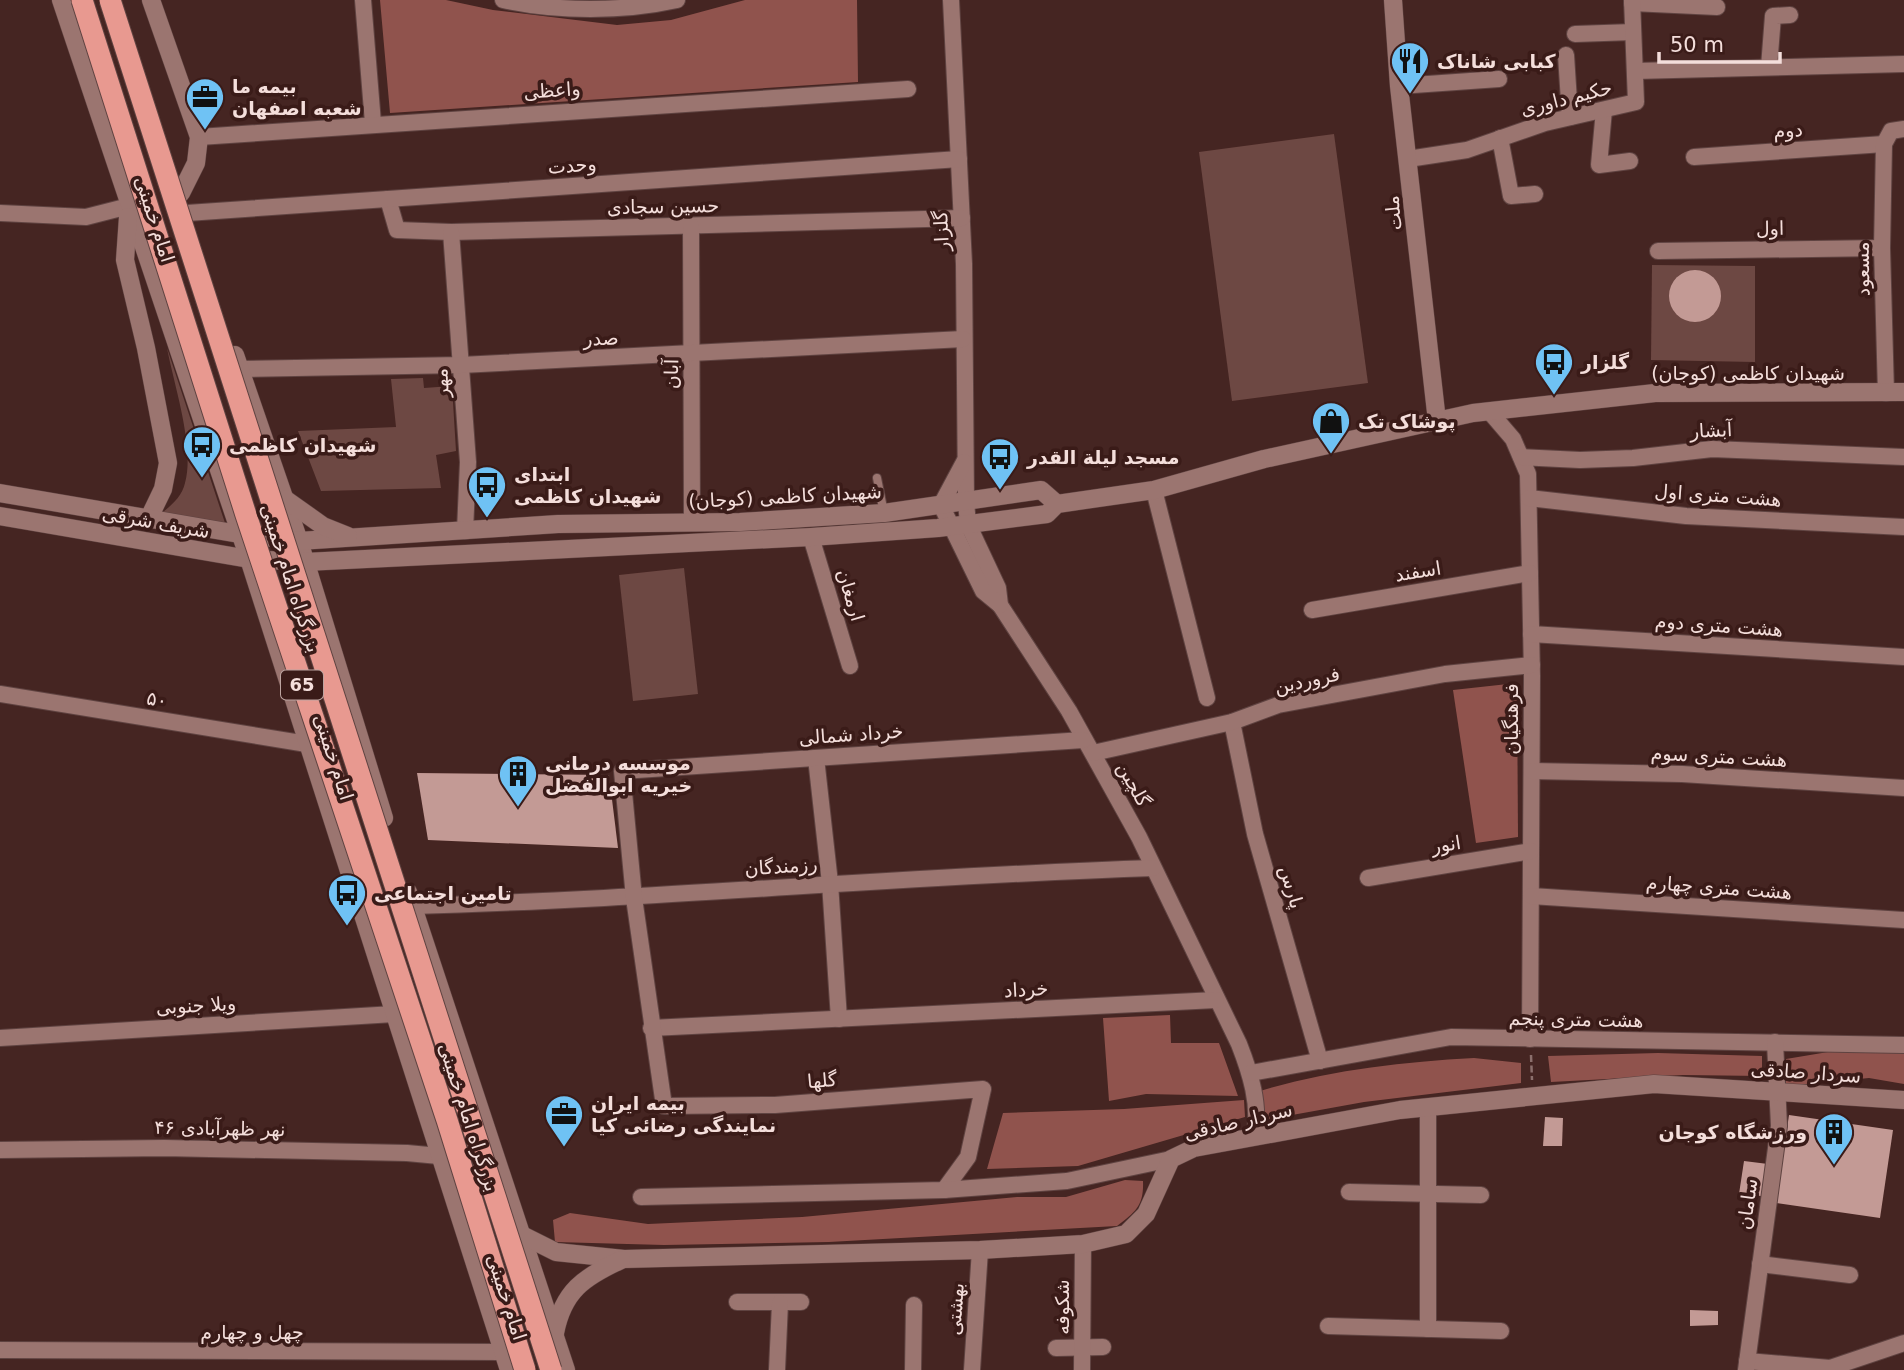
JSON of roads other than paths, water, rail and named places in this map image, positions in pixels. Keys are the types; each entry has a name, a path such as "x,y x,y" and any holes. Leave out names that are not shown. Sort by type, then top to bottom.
{"highway":[{"name":"بزرگراه امام خمینی","path":"82,0 246,515 447,1120 525,1370"},
{"name":"بزرگراه امام خمینی","path":"110,0 551,1370"}],"main road":[{"name":"امام خمینی","path":"61,0 249,559 509,1370"},
{"name":"امام خمینی","path":"119,0 187,213 299,541 413,906 566,1370"},
{"path":"151,0 199,137 197,163 181,193"},
{"name":"ملت","path":"1393,0 1399,86 1437,421"},
{"path":"129,206 125,260 146,348 168,463 163,489 149,518"},
{"name":"شهیدان کاظمی (کوجان)","path":"305,562 811,537 949,527 1047,514 1057,504 1154,489 1264,459 1489,411 1655,393 1904,392"},
{"name":"شهیدان کاظمی (کوجان)","path":"299,541 558,524 692,523 884,513 1041,490 1057,504"},
{"name":"شریف شرقی","path":"0,493 239,534 299,541"},
{"path":"285,499 323,526 357,539"},
{"name":"شریف شرقی","path":"0,516 249,559 305,562"},
{"name":"سردار صادقی","path":"522,1235 556,1252 624,1259 980,1250 1083,1244 1126,1234 1146,1214 1171,1159 1194,1149 1254,1136 1428,1107 1654,1084 1904,1100"},
{"path":"555,1335 559,1308 579,1283 624,1259"}],"street":[{"path":"363,0 373,123"},
{"path":"503,0 531,6 645,7 677,0"},
{"name":"گلزار","path":"951,0 962,218 968,524"},
{"path":"1632,2 1717,7"},
{"name":"حکیم داوری","path":"1408,159 1467,150 1570,117 1636,102 1632,2"},
{"path":"1769,67 1773,16 1790,16"},
{"path":"1576,34 1633,32"},
{"path":"1566,55 1570,117"},
{"path":"1635,71 1904,64"},
{"path":"1399,86 1499,79"},
{"name":"واعظی","path":"199,137 373,123 908,89"},
{"path":"1604,110 1599,165 1630,161"},
{"path":"1884,144 1891,131 1904,129"},
{"path":"1500,138 1511,196 1535,194"},
{"name":"دوم","path":"1694,157 1884,144"},
{"name":"مسعود","path":"1884,144 1882,248 1885,393"},
{"name":"وحدت","path":"187,213 959,159"},
{"name":"حسین سجادی","path":"388,199 397,230 451,232 962,218"},
{"path":"0,213 86,217 129,206"},
{"name":"آبان","path":"691,226 692,523"},
{"name":"مهر","path":"451,232 468,462 465,531"},
{"name":"اول","path":"1658,251 1882,248"},
{"name":"صدر","path":"239,369 461,365 963,339"},
{"name":"فرهنگیان","path":"1489,411 1513,439 1528,474 1532,665 1530,1039"},
{"name":"آبشار","path":"1521,457 1580,460 1633,458 1712,449 1904,457"},
{"path":"966,460 940,505 984,591 1000,605"},
{"path":"1154,489 1207,698"},
{"name":"هشت متری اول","path":"1529,498 1686,516 1904,527"},
{"name":"گلچین","path":"968,524 998,588 1000,605 1069,711 1088,746 1153,868 1251,1073 1257,1125 1254,1136"},
{"name":"ارمغان","path":"811,537 850,666"},
{"name":"اسفند","path":"1312,610 1530,573"},
{"name":"هشت متری دوم","path":"1531,634 1904,657"},
{"name":"فروردین","path":"1088,746 1232,722 1291,703 1446,674 1532,665"},
{"name":"۵۰","path":"0,694 307,744"},
{"name":"پارس","path":"1232,722 1255,834 1320,1061"},
{"name":"خرداد شمالی","path":"622,771 816,758 1088,746"},
{"path":"816,758 830,883 839,1019"},
{"name":"گلها","path":"622,771 634,898 664,1106 775,1105 984,1089 968,1157 944,1190"},
{"name":"هشت متری سوم","path":"1532,771 1682,774 1904,788"},
{"name":"انور","path":"1368,878 1531,851"},
{"name":"رزمندگان","path":"413,906 634,898 977,874 1153,868"},
{"name":"هشت متری چهارم","path":"1531,896 1904,920"},
{"name":"خرداد","path":"651,1028 1216,1000"},
{"name":"ویلا جنوبی","path":"0,1038 394,1014"},
{"name":"هشت متری پنجم","path":"1251,1073 1451,1037 1904,1045"},
{"name":"سامان","path":"1746,1365 1779,1126 1775,1042"},
{"path":"1428,1107 1428,1329"},
{"name":"نهر ظهرآبادی ۴۶","path":"0,1150 164,1148 439,1156"},
{"path":"641,1197 944,1190 1067,1181 1171,1159"},
{"path":"1349,1192 1481,1195"},
{"name":"شکوفه","path":"1082,1370 1083,1244"},
{"name":"بهشتی","path":"972,1370 980,1250"},
{"path":"1760,1264 1850,1275"},
{"path":"737,1302 801,1302"},
{"path":"777,1370 780,1303"},
{"path":"913,1370 914,1305"},
{"path":"1328,1326 1501,1331"},
{"path":"1746,1365 1830,1368 1904,1343"},
{"path":"1056,1348 1103,1347"},
{"name":"چهل و چهارم","path":"0,1350 503,1352"}],"lane":[{"path":"877,478 884,513"}],"place":[{"name":"کبابی شاناک","path":"1410,95"},
{"name":"بیمه ما شعبه اصفهان","path":"205,131"},
{"name":"گلزار","path":"1554,396"},
{"name":"پوشاک تک","path":"1331,455"},
{"name":"شهیدان کاظمی","path":"202,479"},
{"name":"مسجد لیلة القدر","path":"1000,491"},
{"name":"ابتدای شهیدان کاظمی","path":"487,519"},
{"name":"موسسه درمانی خیریه ابوالفضل","path":"518,808"},
{"name":"تامین اجتماعی","path":"347,927"},
{"name":"بیمه ایران نمایندگی رضائی کيا","path":"564,1148"},
{"name":"ورزشگاه کوجان","path":"1834,1166"}]}
